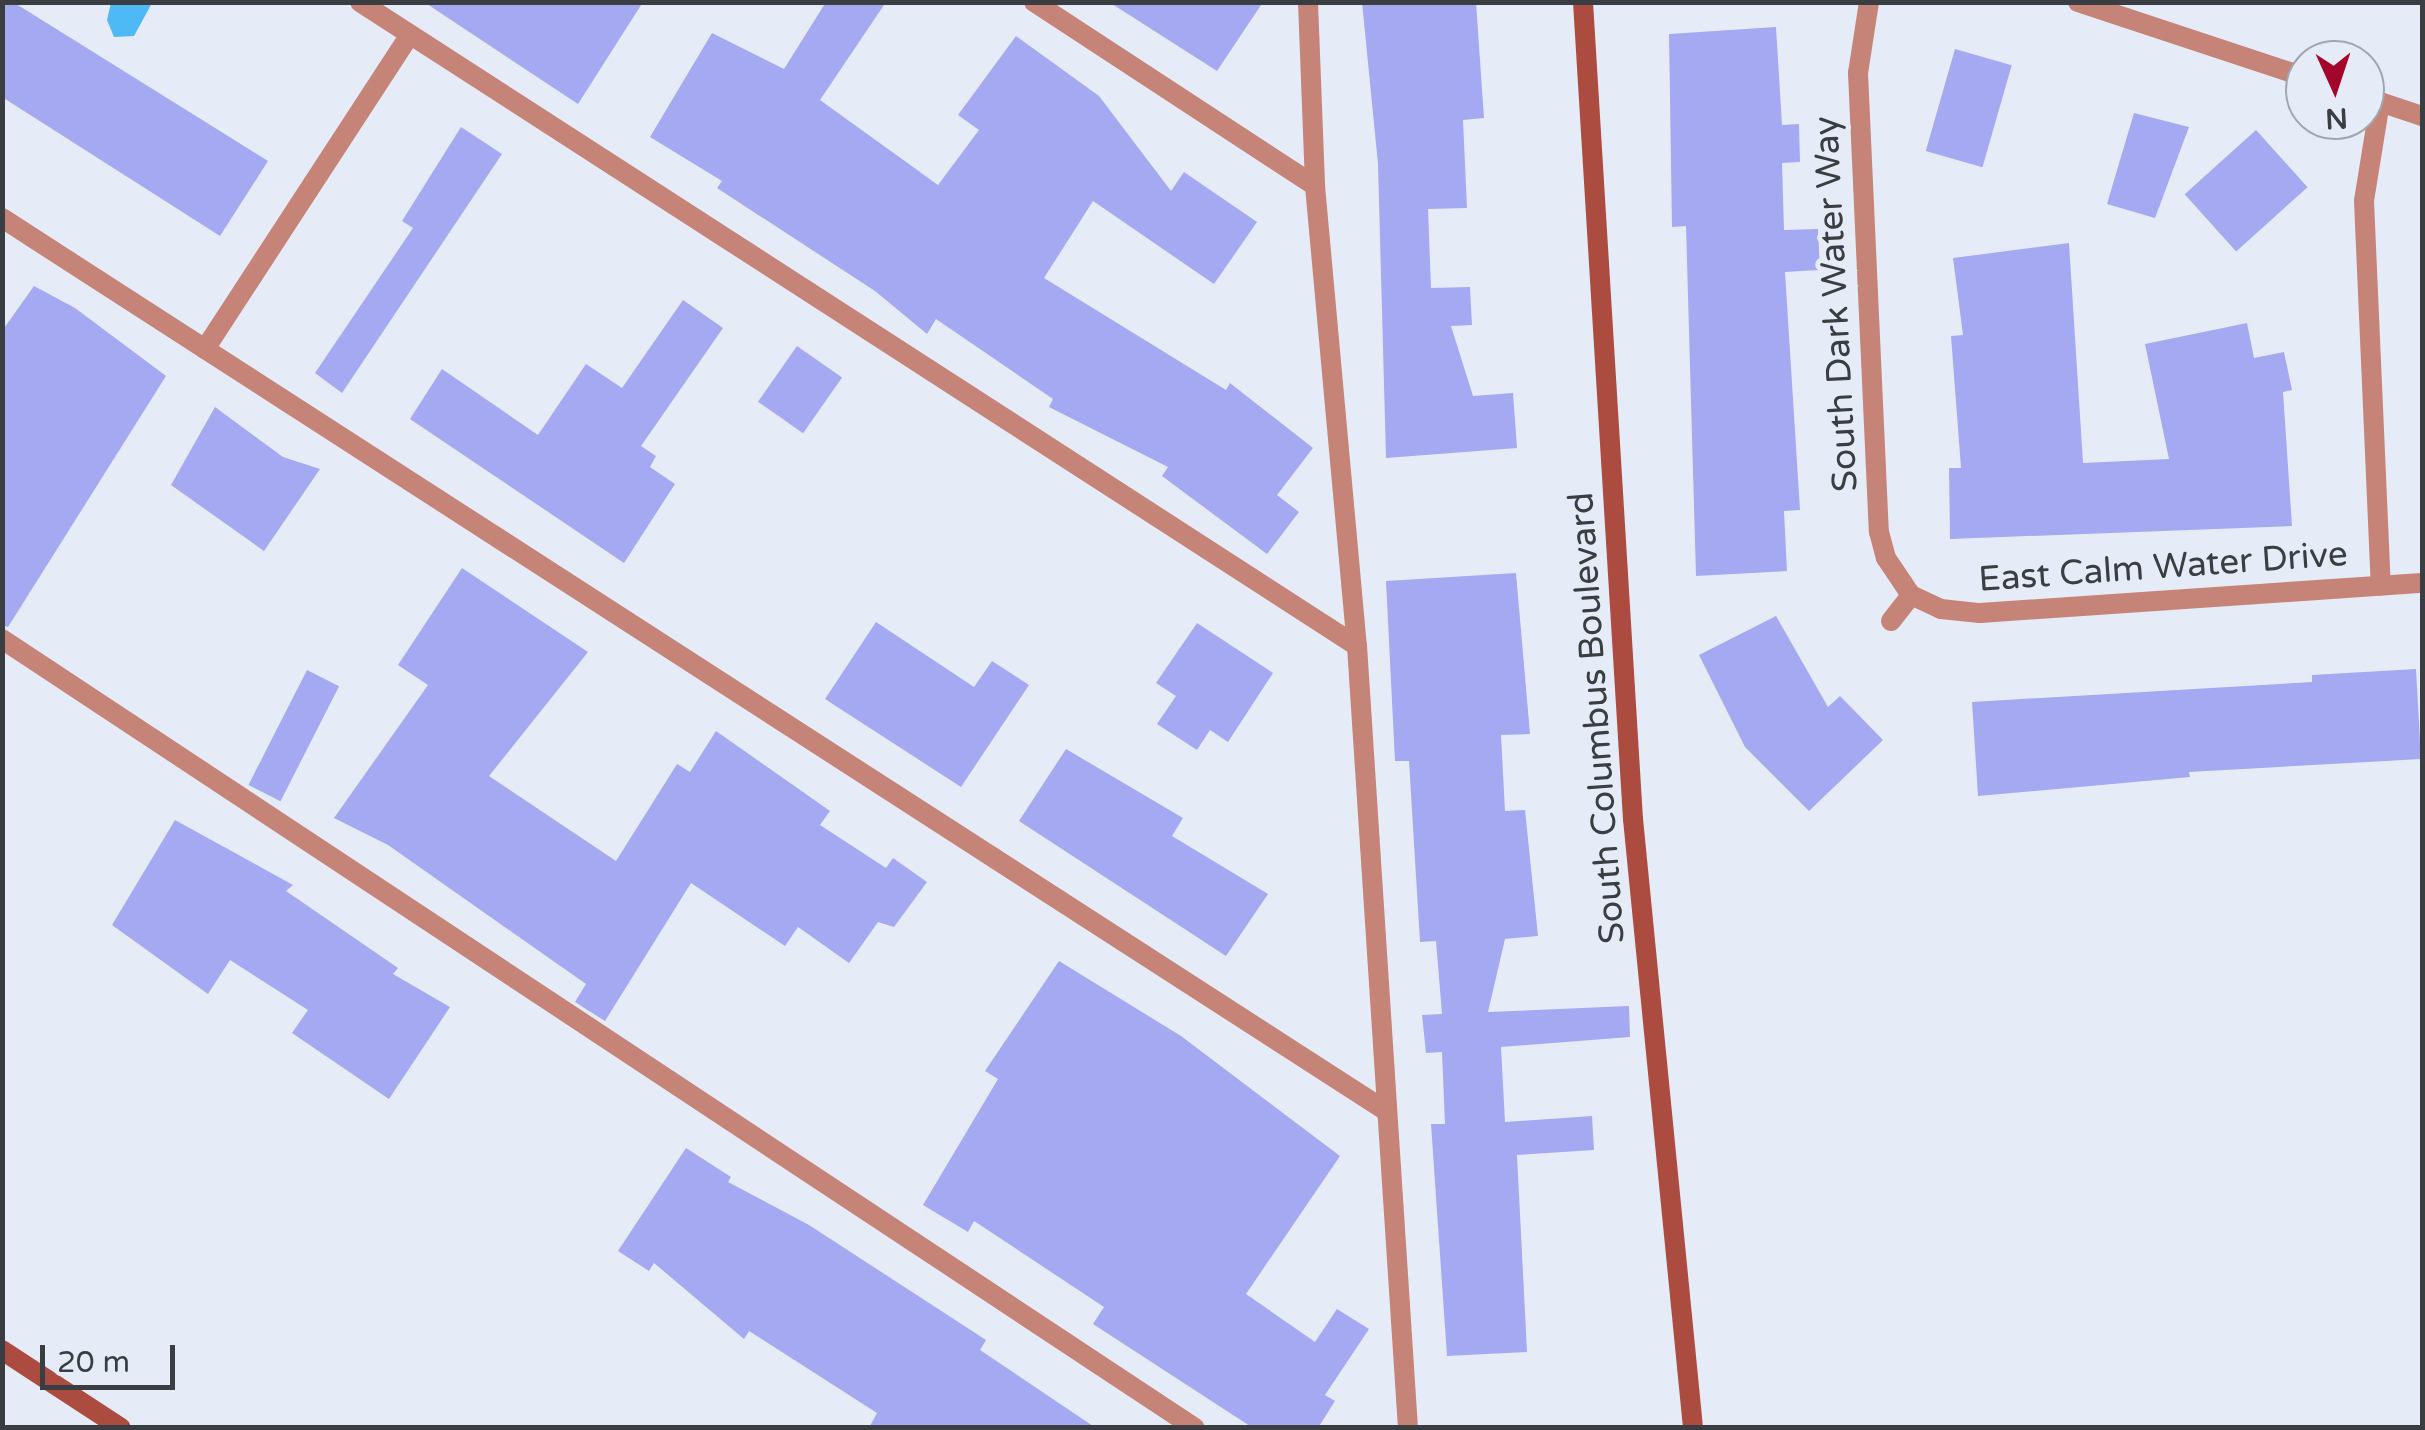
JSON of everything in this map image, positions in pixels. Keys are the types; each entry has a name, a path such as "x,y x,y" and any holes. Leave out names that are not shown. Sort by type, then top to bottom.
{"street":[{"path":"360,2 1357,646"},
{"path":"1034,2 1315,186"},
{"path":"1308,2 1315,186 1357,646 1408,1428"},
{"name":"South Columbus Boulevard","path":"1583,2 1633,819 1693,1428"},
{"name":"South Dark Water Way","path":"1869,2 1858,73 1879,532 1886,558 1910,594"},
{"path":"2078,2 2285,70"},
{"path":"205,349 410,35"},
{"path":"2385,104 2422,116"},
{"path":"2369,140 2364,201 2381,586"},
{"path":"2,218 1386,1111"},
{"name":"East Calm Water Drive","path":"1910,594 1940,610 1980,614 2422,583"},
{"path":"1891,621 1910,594"},
{"path":"2,639 1195,1428"},
{"path":"2,1350 122,1428"}],"water":[{"path":"111,2 152,3 134,36 114,37 107,20"}],"building":[{"path":"2,2 13,2 268,161 220,236 2,97"},
{"path":"424,2 643,2 578,104"},
{"path":"826,2 886,2 820,100 938,185 979,130 958,115 1016,36 1099,96 1171,191 1184,172 1257,222 1214,284 1093,201 1044,278 1226,390 1230,383 1313,448 1277,495 1299,512 1267,554 1162,476 1168,467 1049,407 1053,399 936,319 927,334 875,291 717,188 722,181 650,137 712,33 784,69"},
{"path":"1109,2 1263,2 1217,71"},
{"path":"1362,2 1476,2 1484,118 1463,120 1467,208 1428,209 1431,288 1470,287 1472,325 1451,326 1473,396 1513,393 1517,448 1386,458 1378,164"},
{"path":"1776,27 1782,125 1799,124 1800,162 1782,163 1784,230 1818,229 1820,270 1785,272 1800,510 1784,511 1787,571 1696,576 1686,226 1672,227 1669,34"},
{"path":"1955,49 2012,65 1982,167 1926,151"},
{"path":"2134,113 2189,127 2155,218 2107,204"},
{"path":"461,127 502,154 342,393 315,373 413,228 402,221"},
{"path":"2256,130 2308,187 2236,251 2185,194"},
{"path":"2069,243 2083,463 2169,459 2145,344 2247,323 2254,358 2284,352 2292,390 2283,392 2292,526 1950,539 1949,468 1961,468 1951,336 1963,335 1953,258"},
{"path":"34,286 75,308 166,376 8,627 2,625 2,331"},
{"path":"683,300 723,328 641,446 656,456 650,467 675,484 624,563 410,419 442,369 538,435 586,364 622,388"},
{"path":"797,346 842,378 803,433 758,402"},
{"path":"215,407 283,457 320,469 264,551 171,485"},
{"path":"462,568 588,652 489,776 616,861 677,764 690,772 716,731 830,811 820,825 886,868 893,858 927,882 894,927 878,922 849,963 798,927 785,946 691,883 605,1021 575,1002 586,984 388,845 334,818 428,685 398,665"},
{"path":"1516,573 1530,734 1501,735 1505,811 1525,810 1538,936 1505,939 1488,1012 1629,1006 1630,1037 1501,1047 1505,1122 1592,1116 1594,1150 1517,1155 1527,1352 1447,1356 1431,1124 1445,1124 1442,1052 1426,1053 1422,1015 1442,1014 1436,941 1420,942 1409,761 1395,761 1386,581"},
{"path":"1776,616 1828,707 1840,696 1883,740 1809,811 1745,747 1699,655"},
{"path":"876,622 974,687 992,661 1029,685 961,787 825,699"},
{"path":"1197,623 1273,673 1228,742 1210,730 1197,750 1157,724 1176,696 1156,683"},
{"path":"2416,669 2421,759 2189,772 2190,777 1978,796 1972,702 2312,682 2312,675"},
{"path":"307,670 339,686 281,801 248,785"},
{"path":"1066,749 1183,818 1172,836 1268,894 1226,956 1019,821"},
{"path":"175,820 293,885 286,891 398,968 393,974 450,1007 389,1099 292,1033 308,1010 230,960 208,994 112,925"},
{"path":"1059,961 1181,1036 1340,1156 1246,1294 1315,1342 1337,1309 1369,1329 1325,1395 1335,1401 1318,1428 1253,1428 1093,1324 1104,1307 974,1221 968,1232 923,1205 998,1079 985,1071"},
{"path":"686,1148 731,1177 728,1182 809,1225 986,1340 980,1350 1096,1428 869,1428 877,1413 749,1331 744,1339 654,1263 649,1271 618,1251"}]}
